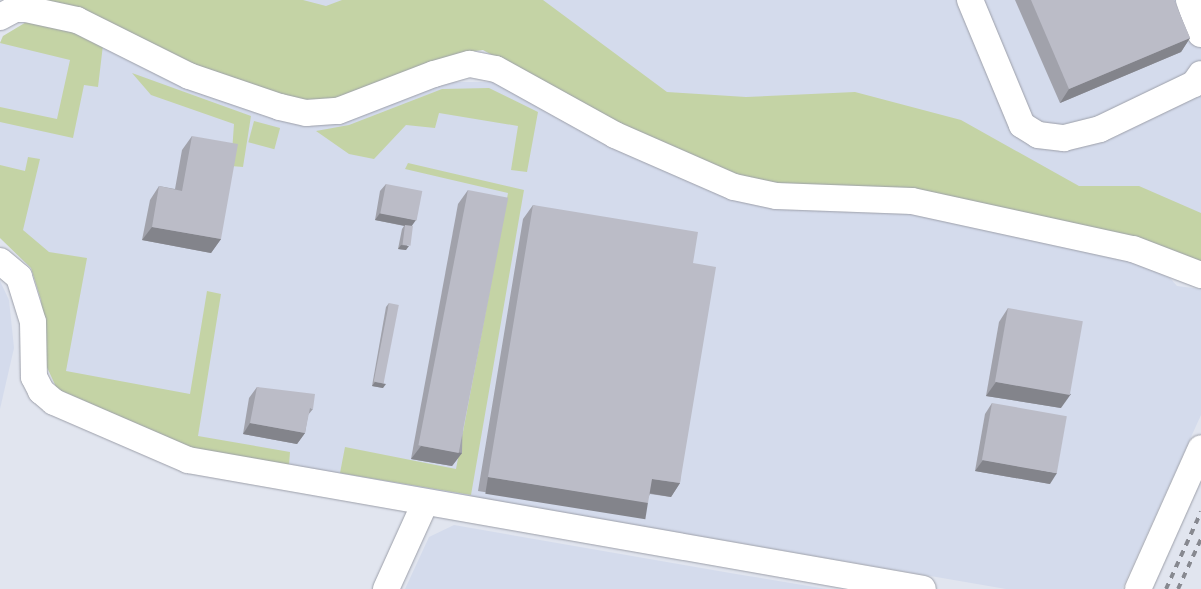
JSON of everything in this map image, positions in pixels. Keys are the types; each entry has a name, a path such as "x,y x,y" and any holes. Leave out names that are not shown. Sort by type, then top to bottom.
{"street":[{"path":"970,0 1022,125 1038,135 1064,138 1100,129 1194,84 1201,74"},
{"path":"1190,0 1201,34"},
{"path":"3,11 26,9 77,20 188,76 280,107 306,113 338,111 434,74 470,64 496,69 615,135 734,187 776,196 912,201 1133,249 1201,275"},
{"path":"0,261 19,277 33,322 34,377 41,391 54,402 188,460 923,589"},
{"path":"1138,589 1201,448"},
{"path":"386,589 425,503"}],"shaded area":[{"path":"42,0 1201,0 1201,265 918,192 764,182 504,64 483,50 466,52"},
{"path":"3,36 439,82 496,82 687,178 895,210 1133,260 1170,278 1177,286 1201,289 1201,415 1122,589 1006,589 194,449 45,363 41,300 31,268 0,238 0,43"},
{"path":"0,281 9,300 14,348 0,409"},
{"path":"454,525 827,589 405,589 429,537"}],"green space":[{"path":"42,0 303,0 326,6 342,0 543,0 667,92 746,97 855,92 961,120 1079,186 1139,186 1201,213 1201,265 918,192 764,182 738,176 599,114 483,50 466,52 342,102 302,101 232,80"},
{"path":"28,21 79,32 103,45 98,87 84,85 73,138 0,122 0,107 57,119 70,60 0,43 3,36"},
{"path":"132,73 251,116 243,167 231,166 234,124 151,95"},
{"path":"489,88 538,112 527,172 511,170 518,126 439,113 435,128 406,125 374,159 349,154 316,131 349,125 442,89"},
{"path":"254,121 280,128 274,149 248,142"},
{"path":"28,157 40,159 23,230 49,252 87,258 66,371 190,394 207,291 221,294 198,436 290,452 289,465 194,449 57,389 45,363 41,300 31,268 0,238 0,165 25,171"},
{"path":"408,163 524,190 471,495 340,473 345,447 456,469 508,193 405,169"}],"building":[{"path":"1031,0 1174,0 1190,38 1069,89"},
{"path":"192,136 238,144 221,239 152,227 159,186 182,191"},
{"path":"386,184 422,191 417,221 380,213"},
{"path":"468,190 508,198 459,453 418,445"},
{"path":"533,205 698,232 693,263 716,267 680,483 652,479 648,503 488,477"},
{"path":"405,225 413,226 411,246 403,245"},
{"path":"389,303 399,305 384,383 374,382"},
{"path":"1008,308 1083,321 1070,395 995,382"},
{"path":"257,387 315,394 313,409 310,408 305,433 250,423"},
{"path":"992,403 1067,416 1057,473 982,460"}],"railway":[{"path":"1166,589 1201,512"},
{"path":"1178,589 1201,539"}]}
